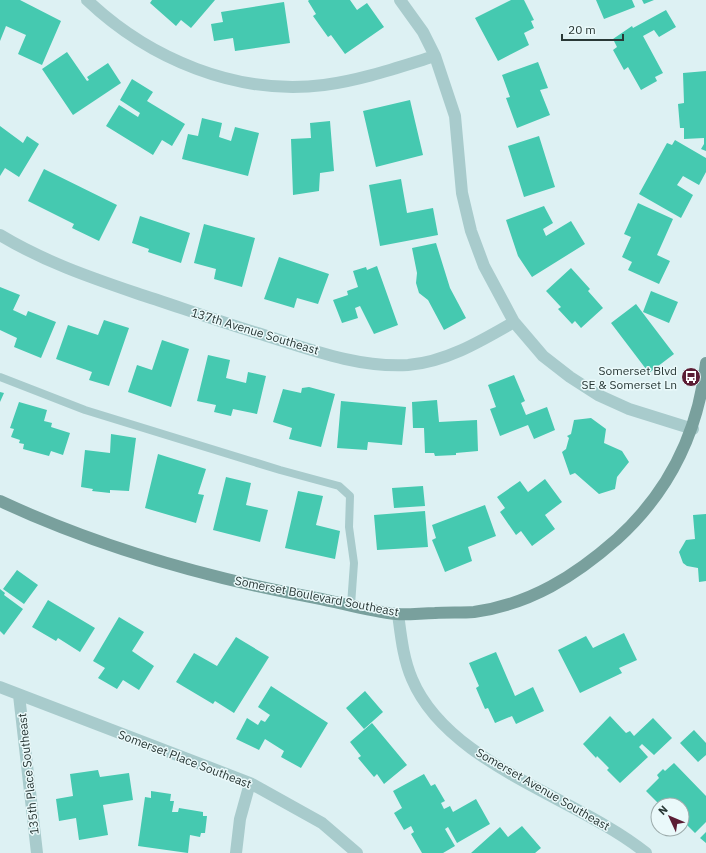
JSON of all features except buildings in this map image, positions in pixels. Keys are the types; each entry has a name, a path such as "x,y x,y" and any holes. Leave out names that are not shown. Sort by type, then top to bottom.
{"street":[{"path":"87,0 109,21 137,41 192,68 233,80 278,86 323,85 360,79 436,56"},
{"path":"400,0 423,32 436,56 455,116 462,193 471,231 484,266 514,322 543,356 570,377 598,395 629,409 693,429"},
{"name":"137th Avenue Southeast","path":"0,235 21,248 64,268 217,320 327,354 372,364 409,365 437,359 472,346 514,322"},
{"name":"Somerset Boulevard Southeast","path":"0,501 78,535 162,563 286,593 398,614 474,612 524,599 565,580 600,553 633,524 660,492 676,465 693,429 706,363"},
{"name":"Somerset Avenue Southeast","path":"398,614 403,651 412,679 426,704 450,732 484,756 546,793 604,823 646,853"},
{"name":"Somerset Place Southeast","path":"0,687 250,784 322,823 357,853"},
{"name":"135th Place Southeast","path":"19,695 37,853"},
{"path":"236,853 240,819 250,784"}],"lane":[{"path":"0,377 92,413 280,470 339,486 350,496 349,527 354,563 351,605"}],"place":[{"name":"Somerset Blvd SE & Somerset Ln","path":"691,377"}]}
